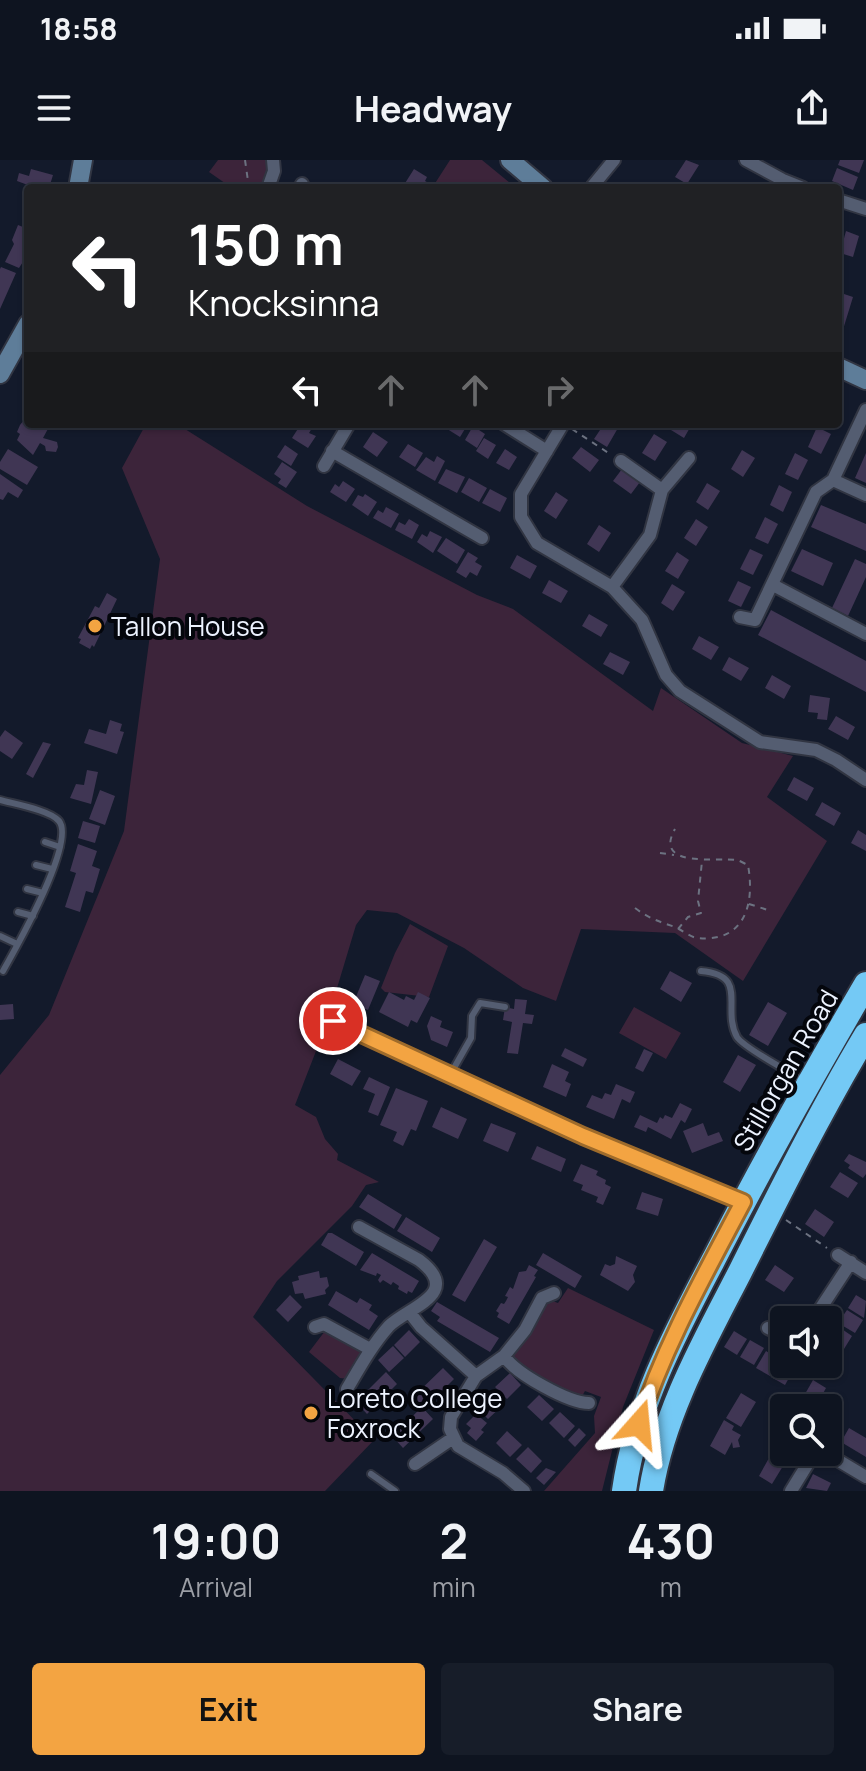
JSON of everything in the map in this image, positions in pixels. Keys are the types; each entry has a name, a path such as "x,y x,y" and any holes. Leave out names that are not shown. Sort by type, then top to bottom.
{"highway":[{"name":"Stillorgan Road","path":"624,1491 653,1380 743,1202 866,984"},
{"name":"Stillorgan Road","path":"651,1491 669,1427 692,1368 771,1210 859,1065 866,1035"}],"street":[{"path":"79,184 83,160"},
{"path":"273,160 273,184"},
{"path":"510,160 538,184"},
{"path":"594,184 614,160"},
{"path":"746,160 763,164 796,184"},
{"path":"842,201 866,209"},
{"path":"0,374 24,331"},
{"path":"842,369 866,380"},
{"path":"740,617 755,620 816,492 833,480 866,410"},
{"path":"324,466 346,428"},
{"path":"510,428 547,451"},
{"path":"561,428 521,494 521,517 537,543 612,587 642,620 666,675 680,691 760,742 816,750 866,780"},
{"path":"332,451 482,538"},
{"path":"612,587 650,535 662,490 689,458"},
{"path":"621,461 662,490"},
{"path":"833,480 866,495"},
{"path":"773,585 863,632 866,617"},
{"path":"333,1021 583,1136 743,1202"},
{"path":"347,1389 370,1349 392,1323 431,1296 435,1279 433,1272 419,1260 359,1227"},
{"path":"838,1255 866,1273"},
{"path":"822,1306 851,1262"},
{"path":"524,1491 503,1473 468,1454 453,1438 451,1417 476,1376 504,1356 525,1330 542,1298 554,1293"},
{"path":"410,1313 421,1327 476,1376"},
{"path":"315,1327 324,1324 370,1349"},
{"path":"504,1356 519,1372 536,1383 575,1402 589,1403"},
{"path":"415,1464 453,1438"},
{"path":"842,1463 866,1477"},
{"path":"791,1491 806,1466"}],"lane":[{"path":"0,800 53,815 62,826 63,837 33,916 3,971"},
{"path":"45,842 60,847"},
{"path":"36,865 52,869"},
{"path":"27,889 43,893"},
{"path":"18,912 33,916"},
{"path":"0,936 17,944"},
{"path":"701,971 719,973 726,979 731,991 733,1025 738,1039 808,1083"},
{"path":"450,1075 471,1038 472,1016 480,1003 505,1007"},
{"path":"371,1474 395,1491"}],"path":[{"path":"245,160 248,184"},
{"path":"570,428 621,461"},
{"path":"675,829 670,842 678,855"},
{"path":"635,908 659,923 696,938 732,932 738,928 748,904 748,865 737,859 714,862 660,853"},
{"path":"678,929 688,917 701,913 698,901 702,860"},
{"path":"748,904 771,911"},
{"path":"771,1210 838,1255"}],"shaded area":[{"path":"218,160 267,160 269,169 263,184 226,184 209,172"},
{"path":"450,160 482,160 511,184 435,184"},
{"path":"144,428 183,428 307,506 477,595 513,609 653,711 661,688 742,743 793,756 767,797 827,841 743,981 675,933 581,929 556,1001 523,988 464,948 397,913 367,910 356,925 325,1028 295,1105 316,1117 325,1139 338,1154 337,1160 379,1182 366,1185 352,1206 277,1281 253,1317 374,1440 325,1491 0,1491 0,1075 49,1015 124,831 160,559 122,468"},
{"path":"410,924 448,946 429,997 385,992 381,988"},
{"path":"634,1007 681,1033 666,1059 619,1033"},
{"path":"568,1288 654,1330 623,1407 602,1491 544,1491 595,1433 594,1416 601,1397 585,1391 581,1398 532,1376 512,1357 547,1299 558,1303"},
{"path":"325,1331 361,1349 362,1358 348,1379 340,1378 309,1352"}],"building":[{"path":"686,160 699,165 687,184 675,177"},
{"path":"840,160 864,160 859,173 838,165"},
{"path":"837,168 858,177 853,190 832,181"},
{"path":"31,169 53,175 50,184 17,181 19,173 29,176"},
{"path":"414,169 427,177 425,181 430,184 405,184"},
{"path":"18,225 24,227 24,260 19,268 5,262 14,244 12,240"},
{"path":"846,231 859,236 853,257 842,254"},
{"path":"0,269 16,273 0,309"},
{"path":"842,293 853,297 842,333"},
{"path":"24,420 24,428 48,428 43,438 57,442 56,452 46,451 40,443 33,455 17,440"},
{"path":"298,428 312,428 309,433 316,436 308,448 292,438"},
{"path":"446,428 466,428 460,437"},
{"path":"472,428 485,434 477,448 465,440"},
{"path":"601,428 618,428 607,447 594,439"},
{"path":"672,428 690,428 684,438"},
{"path":"817,428 831,434 821,454 808,447"},
{"path":"373,432 388,442 377,457 363,447"},
{"path":"654,434 667,442 655,461 642,453"},
{"path":"484,438 496,445 488,459 476,451"},
{"path":"408,444 423,453 415,467 399,457"},
{"path":"285,445 298,454 291,466 277,457"},
{"path":"581,447 599,460 590,472 572,458"},
{"path":"8,449 38,467 27,485 0,469 0,462"},
{"path":"505,449 517,457 509,470 496,463"},
{"path":"742,450 755,458 743,477 731,469"},
{"path":"795,453 808,460 798,480 785,474"},
{"path":"866,453 866,483 855,478"},
{"path":"437,456 445,461 435,481 416,470 426,457 434,462"},
{"path":"282,462 297,472 286,488 278,483 281,479 274,474"},
{"path":"446,469 465,477 457,493 438,483"},
{"path":"622,469 640,482 631,494 613,481"},
{"path":"0,474 23,490 18,498 8,492 3,500 0,499"},
{"path":"469,478 487,488 479,502 461,492"},
{"path":"343,481 355,489 346,502 330,492 335,484 339,487"},
{"path":"707,483 720,491 708,510 696,502"},
{"path":"779,485 792,492 783,512 770,505"},
{"path":"490,489 507,498 500,512 482,503"},
{"path":"556,492 568,500 556,519 544,511"},
{"path":"365,494 377,502 368,516 352,505 358,495 363,497"},
{"path":"821,505 866,524 866,551 811,527"},
{"path":"386,507 399,514 391,528 373,518 378,510 383,513"},
{"path":"765,517 778,524 768,544 755,538"},
{"path":"409,519 419,525 412,539 395,530 399,522 405,525"},
{"path":"696,519 708,527 696,546 684,538"},
{"path":"599,525 611,533 599,552 587,544"},
{"path":"430,531 442,537 433,553 417,542 422,534 427,537"},
{"path":"446,538 465,550 457,564 437,551"},
{"path":"750,549 763,555 753,575 740,569"},
{"path":"802,549 833,563 823,586 791,571"},
{"path":"468,552 478,558 475,562 482,566 477,576 470,572 466,578 456,572"},
{"path":"677,552 689,560 678,579 665,571"},
{"path":"517,555 537,566 530,579 510,568"},
{"path":"855,559 866,564 866,577 848,616 832,608"},
{"path":"549,580 568,591 561,603 542,593"},
{"path":"738,581 751,587 741,607 728,601"},
{"path":"672,584 685,592 673,611 661,603"},
{"name":"Tallon House","path":"107,593 117,599 94,647 92,645 90,649 79,643 81,639 78,638 95,606 99,608"},
{"path":"771,610 866,661 866,692 758,635"},
{"path":"589,614 608,625 601,637 582,626"},
{"path":"699,636 719,647 711,660 692,649"},
{"path":"610,652 630,662 623,675 603,664"},
{"path":"729,657 749,668 741,681 722,670"},
{"path":"772,675 791,686 784,699 765,688"},
{"path":"810,695 830,698 827,720 817,719 818,713 808,712"},
{"path":"836,716 855,727 848,740 828,729"},
{"path":"110,720 122,724 120,731 124,732 117,754 84,743 89,729 106,734"},
{"path":"5,730 23,743 12,759 0,751 0,737"},
{"path":"43,742 51,744 33,778 26,774"},
{"path":"87,770 98,772 91,804 70,798 76,784 84,785"},
{"path":"794,777 814,788 807,801 787,790"},
{"path":"100,790 115,796 105,825 89,819"},
{"path":"822,802 841,813 834,826 815,815"},
{"path":"83,821 100,826 95,843 78,838"},
{"path":"858,830 866,835 866,851 851,843"},
{"path":"78,844 97,851 92,866 100,869 93,893 86,891 80,912 65,907 76,873 70,871"},
{"path":"670,971 692,983 681,1002 660,989"},
{"path":"365,975 380,981 368,1010 353,1004"},
{"path":"389,992 404,1000 406,996 414,1000 418,992 430,998 417,1023 411,1020 408,1027 379,1012"},
{"path":"515,999 527,1000 525,1014 534,1015 532,1024 523,1023 518,1054 507,1053 512,1022 503,1020 505,1007 514,1009"},
{"path":"768,1002 787,1013 768,1046 749,1035"},
{"path":"13,1004 14,1019 0,1020 0,1005"},
{"path":"431,1016 442,1021 440,1027 453,1032 447,1047 431,1040 427,1026"},
{"path":"565,1048 587,1059 583,1067 561,1056"},
{"path":"644,1049 653,1053 643,1072 635,1068"},
{"path":"738,1055 756,1065 740,1092 723,1082"},
{"path":"338,1059 361,1071 352,1086 330,1074"},
{"path":"552,1064 569,1072 565,1081 571,1084 566,1097 543,1087"},
{"path":"369,1077 390,1087 378,1116 368,1112 375,1094 363,1089"},
{"path":"616,1084 635,1092 630,1103 622,1099 614,1119 586,1107 592,1095 602,1099 605,1093 611,1095"},
{"path":"396,1088 428,1101 416,1131 411,1129 403,1146 393,1141 397,1132 380,1125"},
{"path":"680,1103 692,1109 685,1123 681,1120 671,1139 648,1127 646,1132 634,1127 640,1115 657,1123 665,1115 672,1118"},
{"path":"441,1107 467,1119 458,1139 432,1127"},
{"path":"491,1123 516,1133 508,1152 483,1141"},
{"path":"703,1123 708,1136 719,1132 723,1141 692,1153 683,1131"},
{"path":"537,1146 566,1159 561,1172 531,1159"},
{"path":"849,1154 866,1162 863,1178 848,1168 850,1165 844,1161"},
{"path":"581,1164 598,1171 596,1175 611,1187 603,1205 596,1202 598,1197 581,1190 583,1185 573,1181"},
{"path":"840,1172 858,1183 848,1198 830,1187"},
{"path":"642,1192 663,1199 658,1216 636,1209"},
{"path":"368,1194 402,1215 394,1229 359,1207"},
{"path":"815,1209 834,1222 824,1237 805,1224"},
{"path":"406,1217 440,1238 432,1252 397,1231"},
{"path":"328,1233 364,1252 356,1266 321,1245"},
{"path":"484,1239 497,1247 465,1302 452,1295"},
{"path":"372,1253 419,1281 412,1293 398,1289 399,1286 393,1282 391,1285 383,1280 380,1283 381,1275 377,1273 376,1276 360,1270"},
{"path":"543,1253 582,1276 575,1288 536,1265"},
{"path":"616,1256 637,1266 633,1275 635,1282 628,1291 600,1275 605,1264 615,1264"},
{"path":"529,1265 538,1270 536,1277 509,1324 497,1317 499,1313 496,1311 506,1301 508,1297 505,1296 510,1287 513,1289 519,1272 526,1271"},
{"path":"775,1265 794,1278 784,1292 765,1280"},
{"path":"319,1271 320,1278 327,1277 329,1286 326,1294 305,1299 303,1293 295,1294 292,1282 299,1280 298,1276"},
{"path":"336,1291 357,1303 360,1298 372,1305 369,1310 378,1316 369,1330 328,1305"},
{"path":"290,1295 302,1307 288,1322 276,1310"},
{"path":"856,1295 866,1301 864,1318 848,1308"},
{"path":"437,1302 499,1338 490,1352 437,1321 440,1317 431,1311"},
{"path":"847,1310 863,1320 855,1333 842,1325 842,1317"},
{"path":"842,1329 852,1336 842,1348"},
{"path":"409,1330 420,1342 405,1357 394,1345"},
{"path":"734,1331 747,1339 737,1355 724,1347"},
{"path":"750,1340 764,1348 754,1365 740,1357"},
{"path":"393,1346 404,1358 389,1372 378,1360"},
{"path":"766,1351 770,1353 770,1376 756,1368"},
{"path":"443,1368 454,1379 425,1408 413,1397"},
{"path":"386,1372 397,1384 367,1414 356,1402"},
{"path":"510,1373 521,1385 507,1399 495,1387"},
{"path":"773,1378 789,1378 785,1385"},
{"path":"813,1380 826,1388 823,1394 805,1394"},
{"path":"492,1393 503,1405 488,1419 477,1408"},
{"path":"741,1393 756,1402 741,1427 726,1418"},
{"path":"539,1395 554,1409 542,1421 527,1407"},
{"path":"422,1407 433,1419 403,1448 392,1436"},
{"path":"560,1412 575,1426 564,1438 549,1423"},
{"path":"476,1414 487,1423 476,1441 467,1433 471,1428 466,1424"},
{"path":"724,1420 741,1435 738,1440 740,1447 733,1448 732,1442 725,1455 710,1446"},
{"path":"579,1428 586,1435 575,1447 568,1440"},
{"path":"849,1428 866,1438 866,1457 842,1443"},
{"path":"507,1431 522,1445 510,1457 496,1443"},
{"path":"528,1447 542,1461 531,1473 516,1459"},
{"path":"769,1458 770,1466 783,1466 772,1484 759,1476"},
{"path":"546,1468 556,1472 544,1485 536,1478"},
{"path":"813,1474 831,1483 827,1491 806,1488"}],"place":[{"name":"Tallon House","path":"95,626"},
{"name":"Loreto College Foxrock","path":"311,1413"}],"route":[{"path":"333,1021 583,1136 743,1202 673,1336 653,1380 639,1424"}]}
